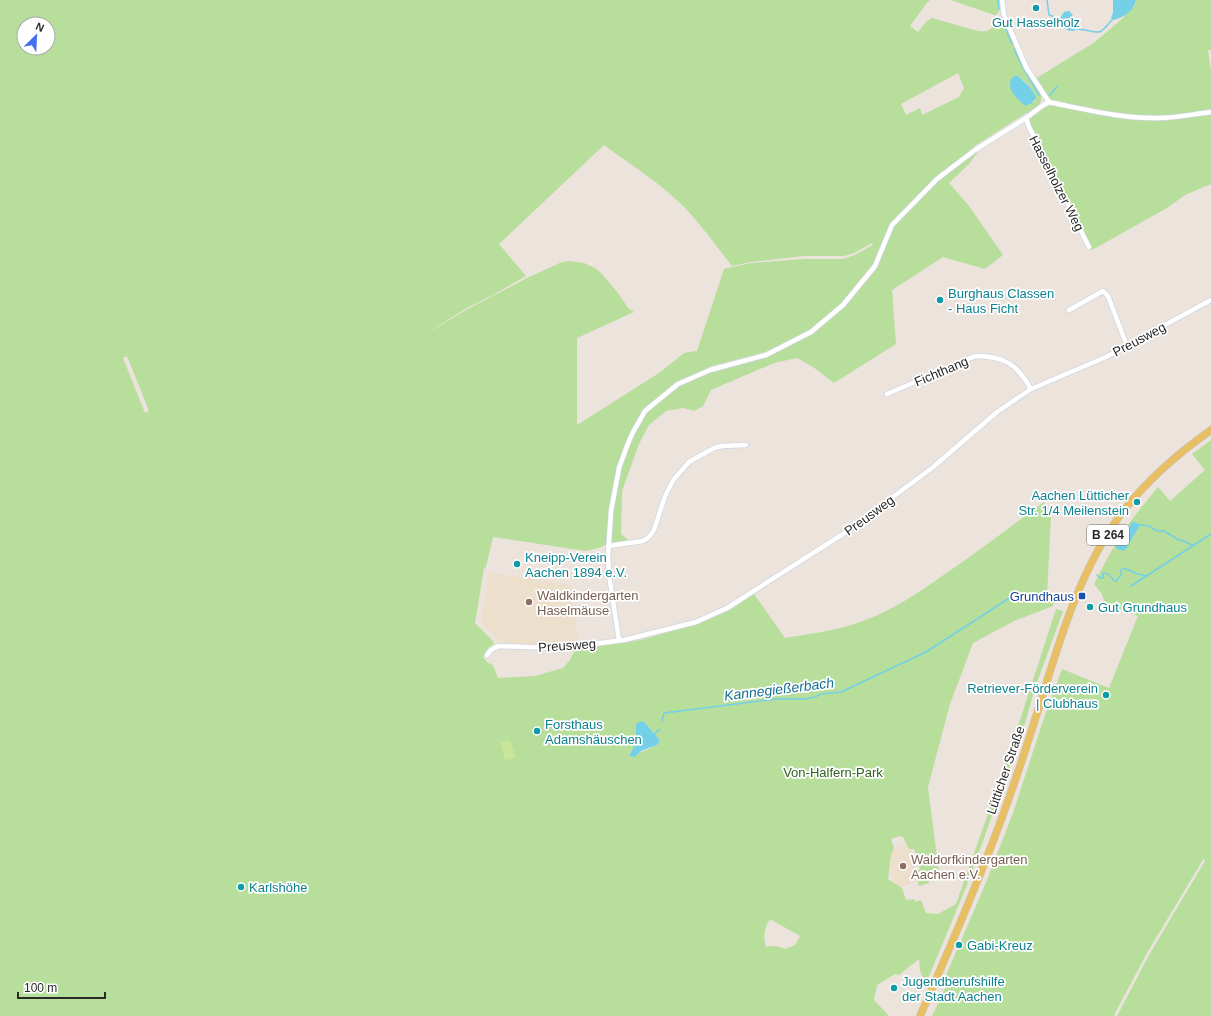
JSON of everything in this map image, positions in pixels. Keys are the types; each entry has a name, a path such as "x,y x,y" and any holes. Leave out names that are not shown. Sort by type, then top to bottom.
{"main road":[{"name":"Lütticher Straße","path":"920,1016 980,877 1005,808 1065,626 1093,559 1121,515 1143,488 1154,476 1187,447 1211,430"}],"street":[{"path":"1002,0 1004,15 1026,67 1049,102 1128,117 1143,118 1177,117 1211,112"},
{"name":"Hasselholzer Weg","path":"620,640 609,575 608,546 611,511 619,468 632,434 646,412 678,384 710,370 766,355 811,332 843,305 862,283 875,266 892,225 937,179 975,150 1049,102"},
{"name":"Hasselholzer Weg","path":"1026,118 1028,127 1089,247"},
{"path":"1069,310 1103,291 1108,296 1127,346"},
{"name":"Preusweg","path":"487,655 491,650 498,646 552,648 620,640 696,622 728,608 843,534 932,468 998,412 1031,389 1127,346 1211,300"},
{"name":"Fichthang","path":"887,394 975,356 988,356 1000,359 1012,365 1024,376 1031,389"},
{"path":"608,546 643,541 649,537 654,530 665,496 674,479 689,462 714,448 722,446 746,445"}],"shaded area":[{"name":"Waldkindergarten Haselmäuse","path":"488,572 571,585 578,642 526,645 500,641 483,624 482,620"},
{"name":"Waldorfkindergarten Aachen e.V.","path":"910,844 920,881 895,888 885,851"}],"green space":[{"name":"Von-Halfern-Park","path":"0,0 930,0 910,26 918,32 926,22 932,18 978,31 987,31 1001,19 1002,15 1015,48 1031,80 1040,93 1041,101 1037,107 1028,114 1026,113 973,147 977,153 970,163 949,183 969,206 1003,255 985,269 943,257 892,290 896,344 834,383 813,367 797,358 774,363 711,390 703,406 694,411 683,408 666,411 649,425 639,444 622,491 621,534 628,540 610,543 599,548 586,551 493,537 486,567 484,568 475,623 493,641 494,644 488,648 483,657 488,663 493,665 498,678 535,676 563,668 570,660 574,652 571,650 641,640 703,622 730,610 754,594 785,638 813,634 848,626 869,619 903,602 958,565 1044,502 1051,514 1047,597 1054,601 1053,606 1014,621 973,643 950,704 928,787 939,873 937,871 927,874 929,883 919,886 916,871 920,869 914,849 909,849 903,837 899,836 891,839 894,848 890,859 888,879 902,888 906,900 914,899 915,902 921,900 926,913 938,914 956,904 1006,763 1056,609 1063,611 1035,688 1023,730 967,885 927,981 921,974 919,959 899,975 895,974 877,985 874,1000 889,1016 0,1016","holes":["958,73 964,88 959,97 922,115 920,108 906,115 901,104","1018,76 1030,87 1035,101 1028,105 1025,104 1018,98 1010,87","604,145 655,182 683,206 732,266 751,262 804,256 844,256 854,253 872,243 873,245 855,255 843,259 805,259 751,263 724,269 697,351 684,353 659,373 577,425 577,338 634,312 628,308 618,293 595,268 584,263 570,261 562,262 527,278 466,310 421,337 465,309 526,276 499,244","875,264 876,270 844,307 813,334 767,357 710,372 708,367 765,352 811,331 841,304","127,356 149,411 145,413 123,358","636,724 646,724 659,739 657,745 640,753 629,756 636,743","770,919 800,936 795,945 785,949 776,946 766,947 764,936 766,926"]},
{"path":"951,0 1000,0 999,11 996,15 994,15"},
{"path":"1136,0 1211,0 1211,50 1208,50 1211,73 1211,109 1176,115 1151,117 1132,116 1051,100 1035,79 1095,42 1123,18 1135,5"},
{"path":"1051,105 1135,120 1177,119 1211,114 1211,184 1185,195 1167,208 1092,250 1028,124 1028,120 1044,108"},
{"path":"1211,440 1211,1016 1117,1016 1149,955 1205,861 1204,858 1147,953 1114,1015 1116,1016 932,1016 947,984 943,982 985,885 1013,813 1044,718 1062,669 1109,688 1138,616 1105,604 1102,594 1094,584 1109,554 1124,530 1158,487 1170,501 1205,470 1192,454"},
{"path":"508,740 511,742 516,758 505,760 500,742"}],"water":[{"path":"1113,0 1136,0 1135,4 1128,13 1121,18 1113,20 1111,18 1113,13"},
{"path":"1069,11 1075,22 1075,30 1073,31 1064,28 1059,20 1064,12"},
{"path":"1014,76 1018,76 1034,93 1036,98 1032,103 1026,106 1015,97 1010,84"},
{"path":"1133,521 1140,525 1126,549 1123,551 1117,549 1116,547"},
{"path":"641,721 646,724 659,739 659,743 641,751 635,757 629,756 636,743 636,724"}],"waterway":[{"path":"998,0 999,9"},
{"path":"1047,0 1049,15 1061,19"},
{"path":"1002,19 1012,44"},
{"path":"1074,28 1099,32 1102,31 1113,19"},
{"path":"1014,49 1039,95"},
{"path":"1049,96 1057,87"},
{"path":"1140,525 1149,526 1157,531 1164,531 1179,540 1194,546"},
{"name":"Kannegießerbach","path":"1131,586 1211,534"},
{"path":"1097,575 1100,578 1103,578 1103,573 1107,574 1116,581 1121,575 1121,570 1123,568 1147,576"},
{"name":"Kannegießerbach","path":"662,721 664,713 777,699 806,699 821,694 841,692 926,652 1011,597"},
{"path":"654,734 660,729"}],"place":[{"name":"Gut Hasselholz","path":"1036,8"},
{"name":"Burghaus Classen - Haus Ficht","path":"940,300"},
{"name":"Aachen Lütticher Str. 1/4 Meilenstein","path":"1137,502"},
{"name":"Kneipp-Verein Aachen 1894 e.V.","path":"517,564"},
{"name":"Grundhaus","path":"1082,596"},
{"name":"Waldkindergarten Haselmäuse","path":"529,602"},
{"name":"Gut Grundhaus","path":"1090,607"},
{"name":"Retriever-Förderverein | Clubhaus","path":"1106,695"},
{"name":"Forsthaus Adamshäuschen","path":"537,731"},
{"name":"Waldorfkindergarten Aachen e.V.","path":"903,866"},
{"name":"Karlshöhe","path":"241,887"},
{"name":"Gabi-Kreuz","path":"959,945"},
{"name":"Jugendberufshilfe der Stadt Aachen","path":"894,988"}]}
